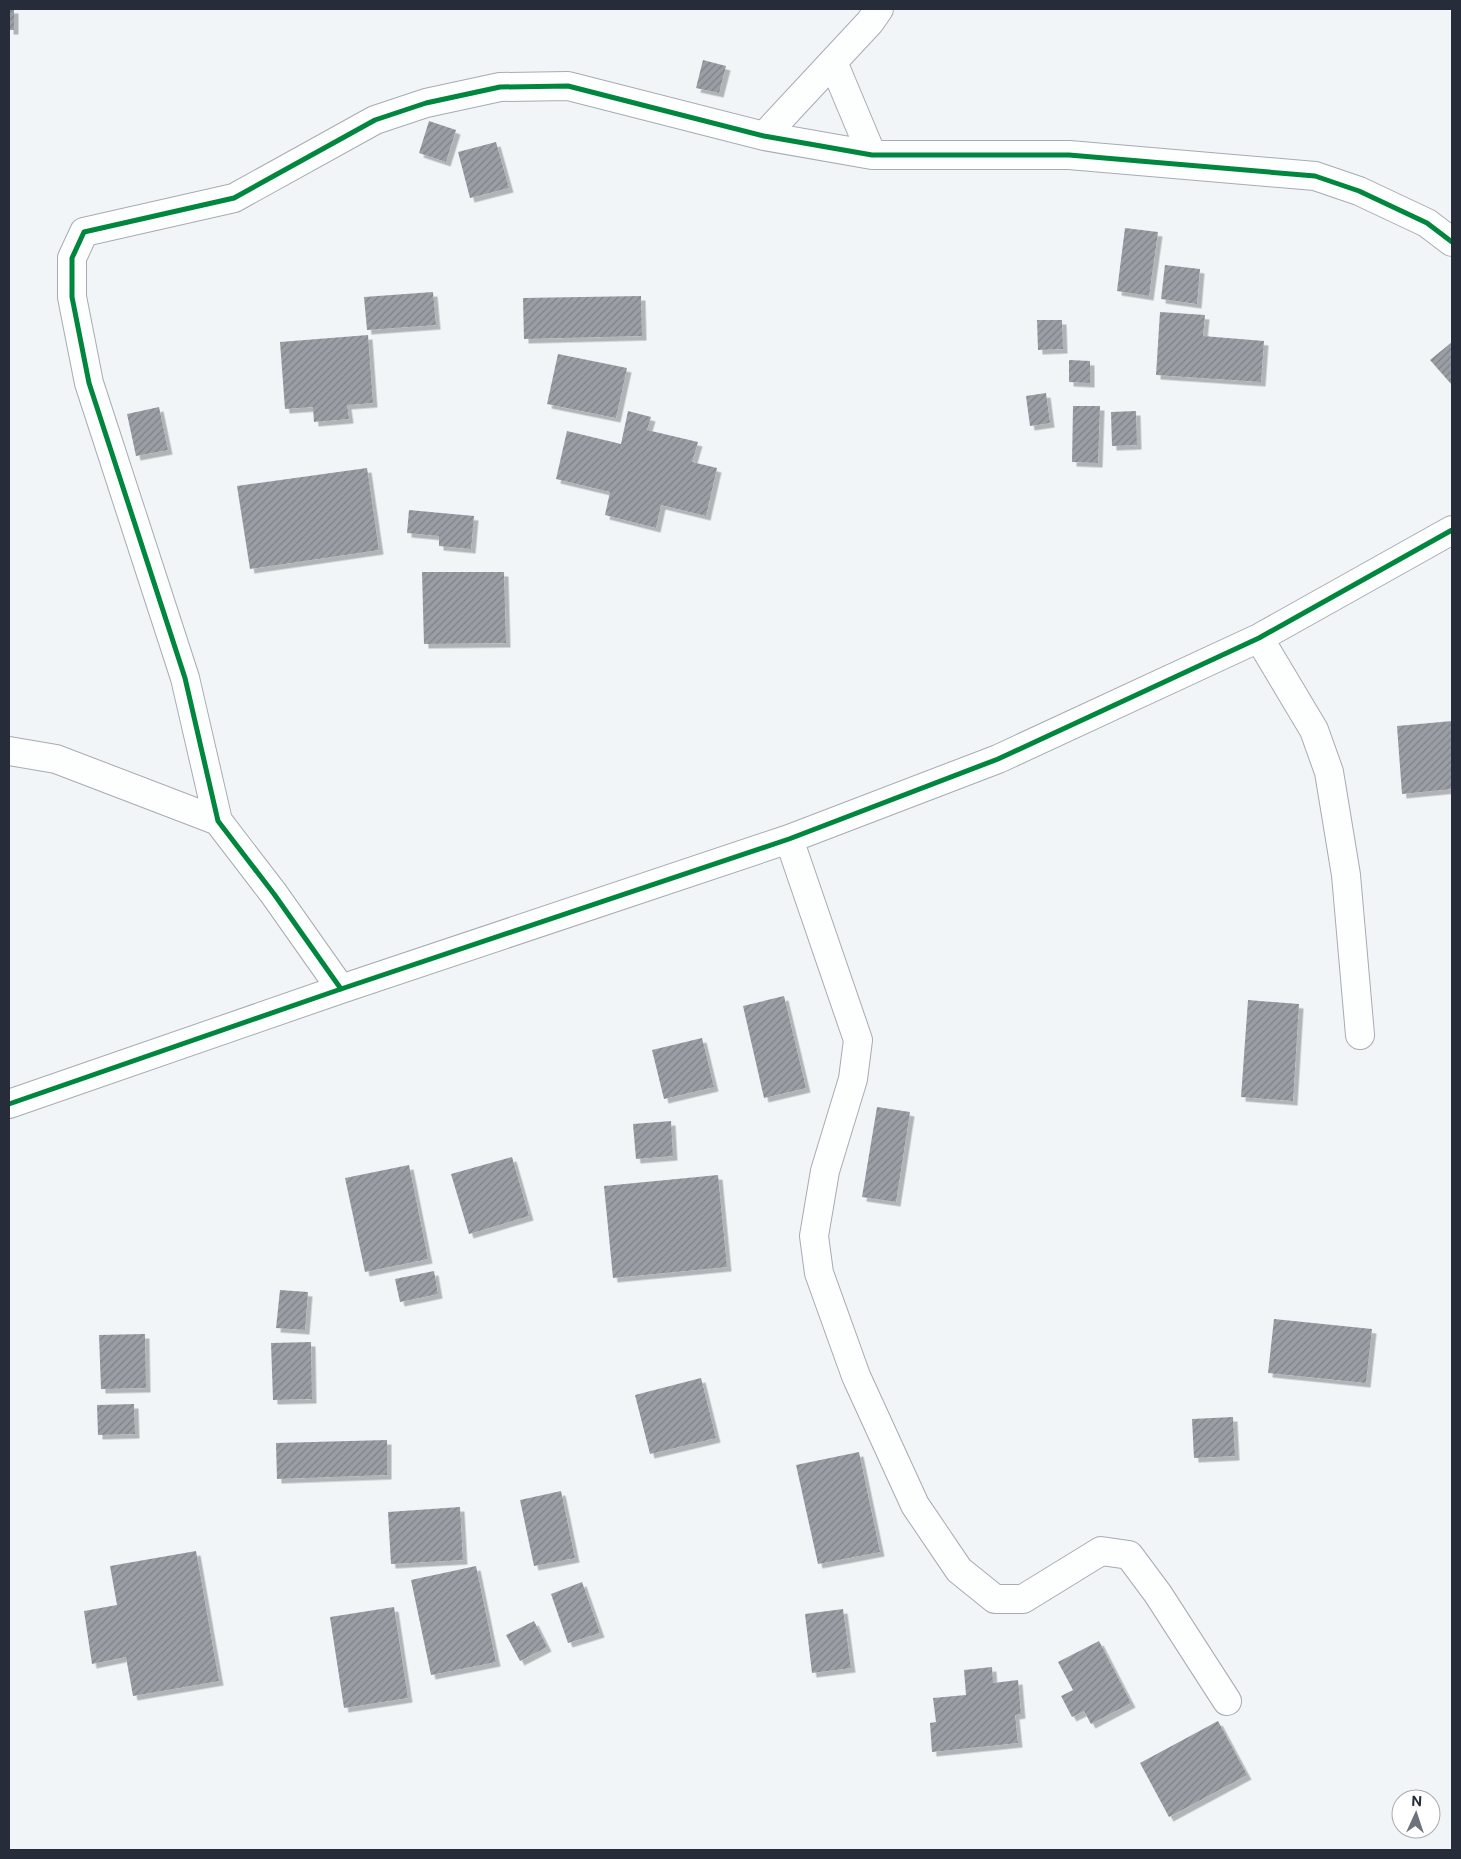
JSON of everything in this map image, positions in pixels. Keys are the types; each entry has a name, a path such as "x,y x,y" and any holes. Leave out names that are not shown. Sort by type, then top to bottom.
{"street":[{"path":"764,136 870,22 879,9"},
{"path":"833,62 872,155"},
{"path":"341,989 274,894 218,821 185,678 89,383 72,297 72,258 84,232 234,198 375,120 426,103 500,87 568,86 764,136 872,155 1069,155 1315,176 1368,195 1427,224 1452,242"},
{"path":"9,1104 341,989 790,839 998,759 1259,638 1452,530"},
{"path":"1259,638 1314,730 1329,772 1346,875 1360,1035"},
{"path":"9,751 56,759 218,821"},
{"path":"790,839 858,1040 853,1079 825,1171 814,1236 819,1273 856,1376 916,1504 958,1570 995,1598 1023,1599 1101,1551 1129,1556 1158,1594 1228,1701"}],"building":[{"path":"9,9 14,9 14,30 9,30"},
{"path":"703,60 726,66 719,93 696,88"},
{"path":"429,121 456,130 446,162 419,153"},
{"path":"496,142 509,188 470,198 458,152"},
{"path":"1125,228 1158,232 1149,296 1117,291"},
{"path":"1165,265 1200,269 1197,304 1161,299"},
{"path":"433,292 436,325 367,330 364,297"},
{"path":"641,296 642,336 524,339 523,298"},
{"path":"1160,312 1205,315 1203,336 1264,341 1261,382 1156,375"},
{"path":"1037,320 1062,320 1063,349 1038,350"},
{"path":"368,335 373,403 347,405 349,419 314,422 313,407 285,409 280,342"},
{"path":"1452,342 1452,385 1430,360"},
{"path":"558,354 627,368 616,418 547,404"},
{"path":"1069,360 1090,361 1090,383 1069,382"},
{"path":"1046,393 1050,423 1030,426 1026,396"},
{"path":"1073,406 1100,406 1098,463 1072,462"},
{"path":"159,407 168,450 136,456 127,414"},
{"path":"628,411 651,417 647,430 698,442 692,462 717,468 706,516 661,505 656,528 605,515 610,492 556,479 567,431 621,444"},
{"path":"1136,411 1137,445 1112,446 1111,412"},
{"path":"367,468 379,550 250,569 237,486"},
{"path":"409,510 474,516 471,549 439,546 439,536 407,533"},
{"path":"422,572 504,572 506,643 424,644"},
{"path":"1452,721 1452,789 1402,794 1397,726"},
{"path":"784,996 806,1088 764,1098 743,1006"},
{"path":"1248,1000 1299,1004 1293,1101 1241,1097"},
{"path":"702,1038 714,1087 664,1099 652,1050"},
{"path":"877,1107 910,1112 896,1202 862,1197"},
{"path":"671,1121 673,1156 636,1159 633,1124"},
{"path":"512,1157 529,1216 469,1234 451,1174"},
{"path":"409,1165 428,1259 365,1272 345,1178"},
{"path":"718,1175 727,1267 613,1278 604,1186"},
{"path":"434,1271 438,1294 400,1302 395,1279"},
{"path":"280,1290 308,1292 305,1330 276,1328"},
{"path":"1274,1319 1372,1329 1366,1383 1268,1373"},
{"path":"145,1334 146,1388 101,1389 99,1335"},
{"path":"311,1342 312,1399 273,1400 271,1343"},
{"path":"701,1378 716,1438 650,1454 635,1395"},
{"path":"134,1404 135,1434 98,1435 97,1405"},
{"path":"1233,1417 1235,1456 1194,1458 1192,1419"},
{"path":"387,1440 387,1475 277,1479 276,1443"},
{"path":"859,1452 880,1552 818,1564 796,1465"},
{"path":"561,1491 575,1558 534,1566 520,1500"},
{"path":"460,1507 463,1560 391,1564 388,1512"},
{"path":"196,1551 219,1681 133,1696 126,1657 92,1664 84,1611 117,1605 110,1566"},
{"path":"476,1566 496,1662 431,1675 411,1580"},
{"path":"582,1582 600,1633 568,1643 551,1594"},
{"path":"394,1607 408,1698 344,1708 330,1617"},
{"path":"843,1609 851,1668 812,1673 805,1614"},
{"path":"534,1621 547,1647 520,1661 506,1635"},
{"path":"1099,1641 1131,1703 1091,1724 1084,1711 1072,1717 1061,1696 1073,1690 1058,1662"},
{"path":"992,1667 993,1683 1018,1680 1021,1714 1015,1715 1018,1743 932,1752 930,1723 936,1722 933,1698 966,1695 964,1670"},
{"path":"1218,1721 1247,1775 1169,1817 1140,1763"}],"cycle path":[{"path":"341,989 274,894 218,821 185,678 89,383 72,297 72,258 84,232 234,198 375,120 426,103 500,87 568,86 764,136 872,155 1069,155 1315,176 1359,191 1427,223 1452,242"},
{"path":"9,1104 341,989 789,839 998,759 1259,638 1452,530"}]}
